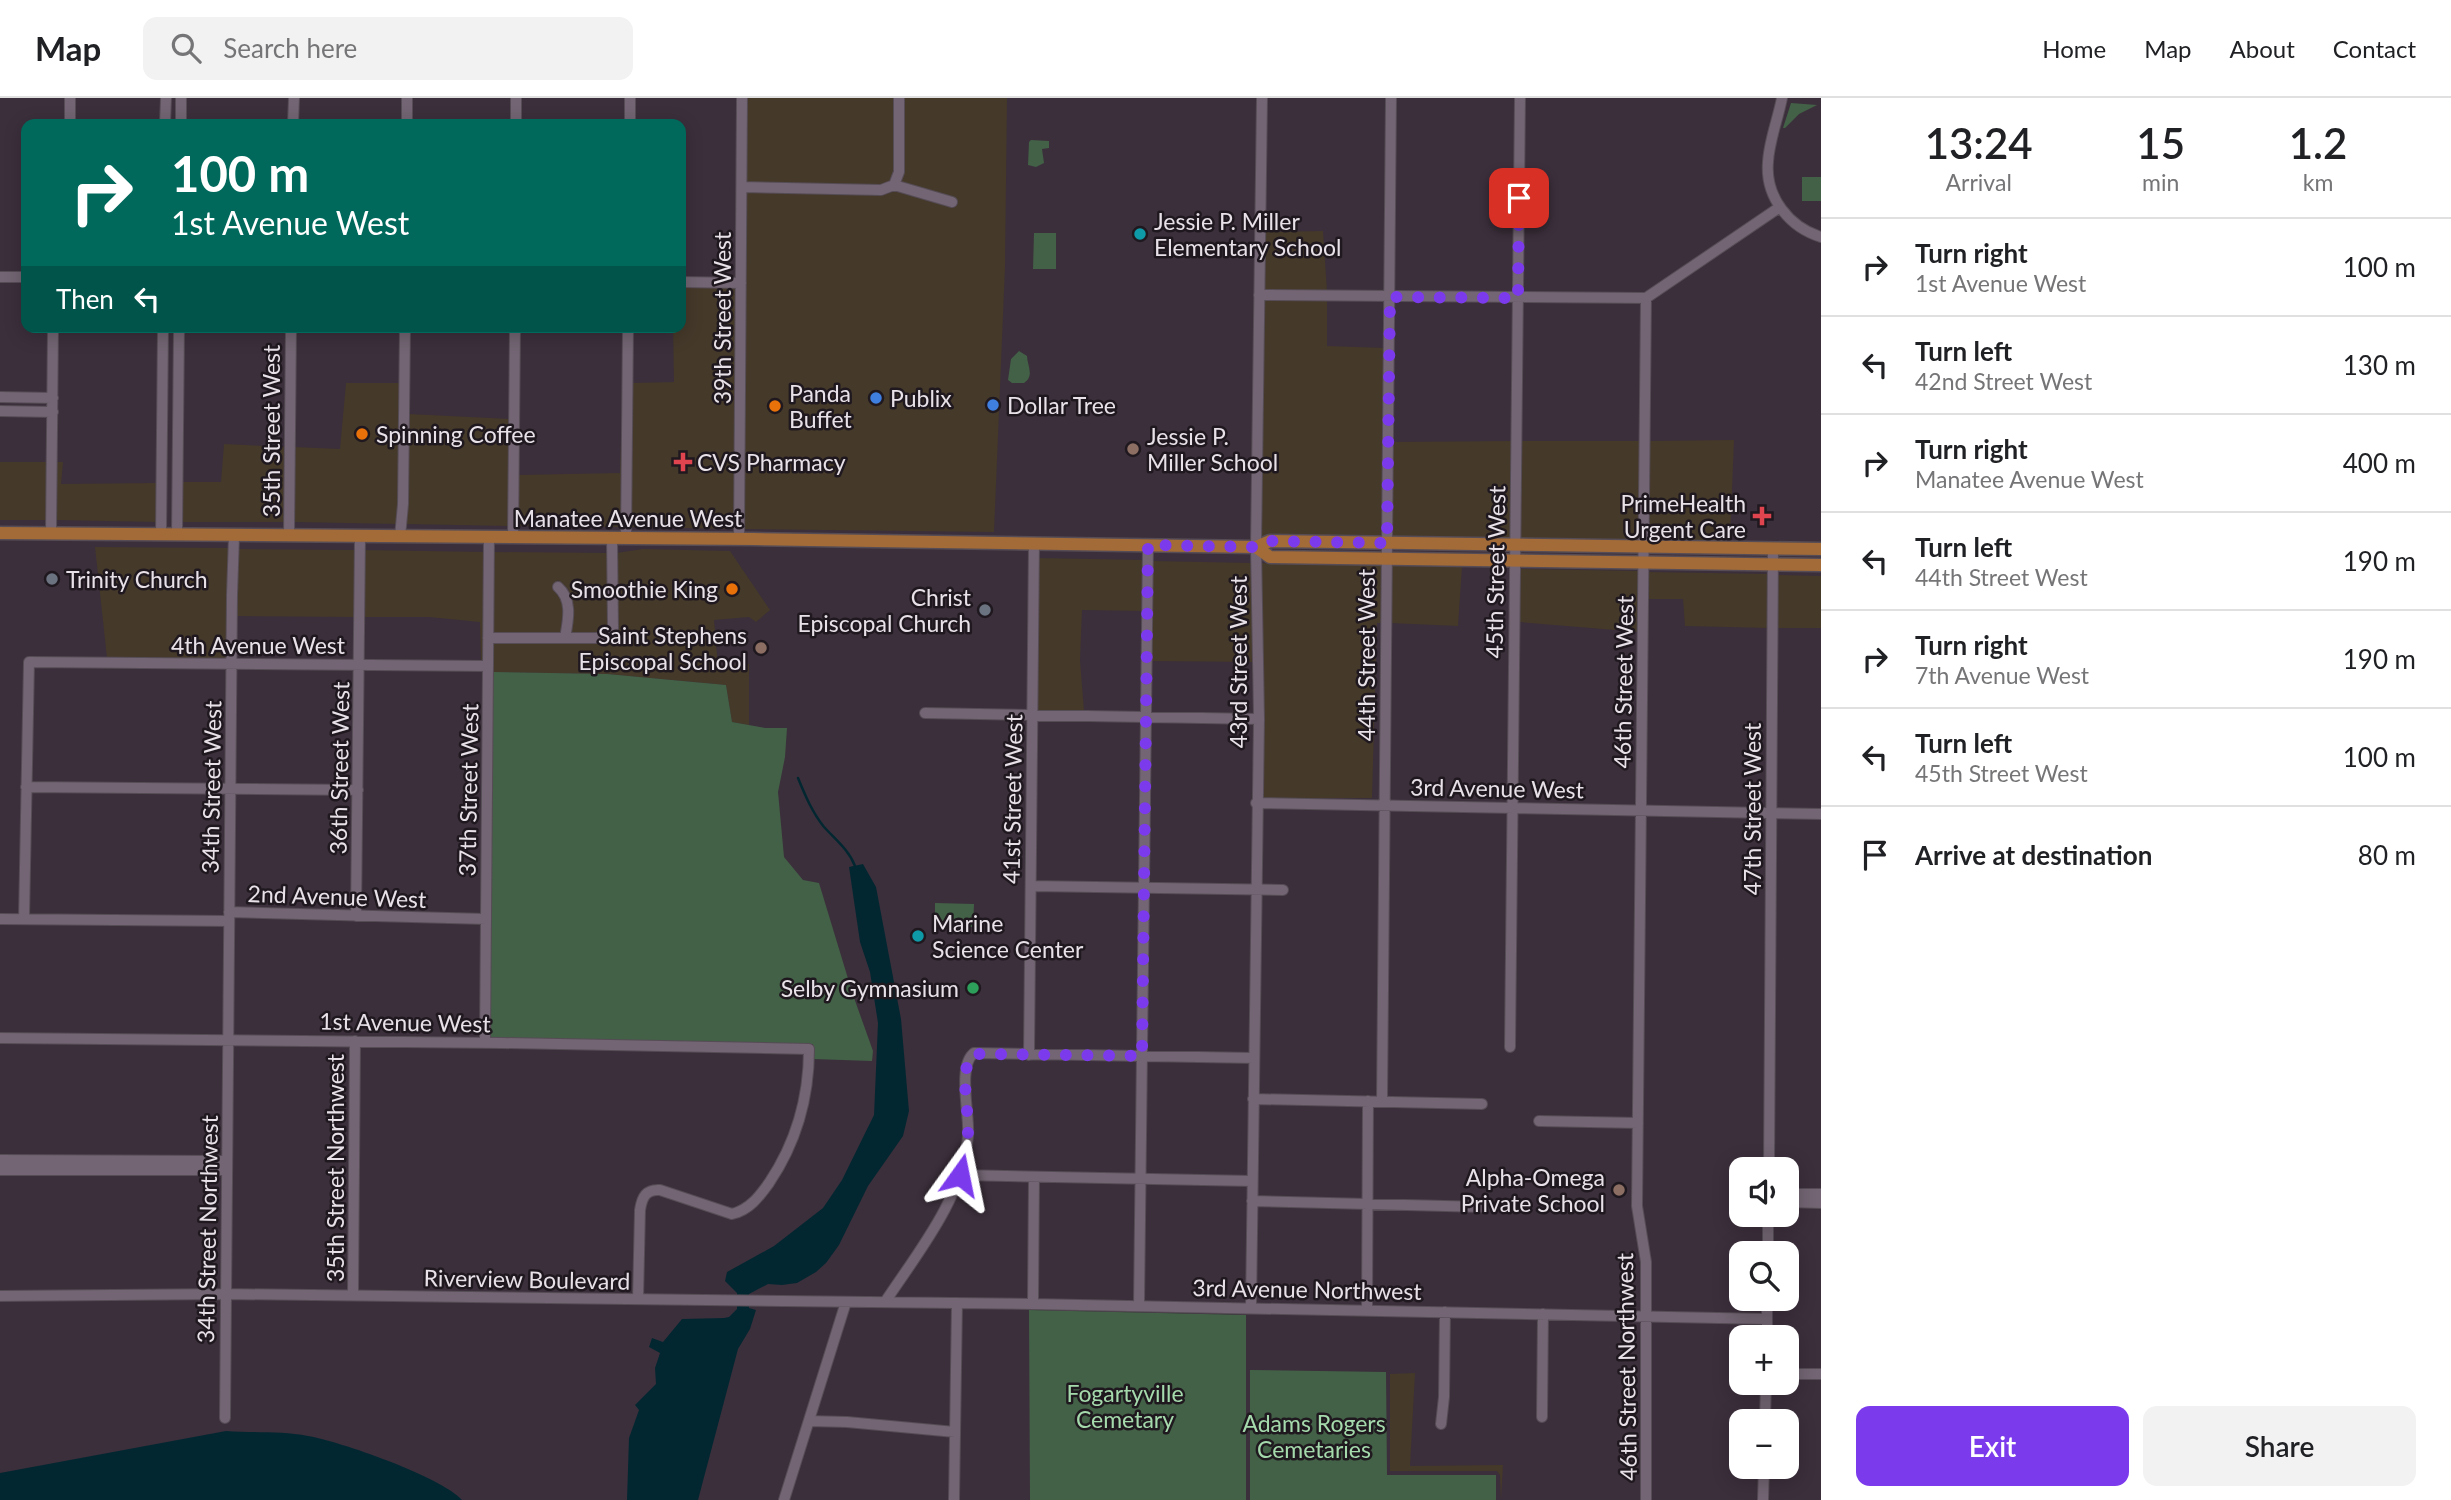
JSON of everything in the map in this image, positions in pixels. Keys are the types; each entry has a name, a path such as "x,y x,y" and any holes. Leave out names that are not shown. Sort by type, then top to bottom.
{"main road":[{"name":"Manatee Avenue West","path":"0,533 739,539 1256,547 1270,541 1821,549"},
{"name":"Manatee Avenue West","path":"1256,547 1270,557 1821,565"}],"street":[{"path":"70,119 71,98"},
{"path":"165,119 166,98"},
{"path":"181,98 181,119"},
{"path":"293,98 293,119"},
{"path":"407,98 407,119"},
{"path":"516,98 516,119"},
{"path":"630,98 630,119"},
{"name":"39th Street West","path":"739,539 742,98"},
{"path":"894,186 899,172 899,98"},
{"name":"43rd Street West","path":"1251,1307 1259,719 1256,547 1262,98"},
{"name":"44th Street West","path":"1382,1102 1391,98"},
{"name":"45th Street West","path":"1510,1047 1520,98"},
{"path":"1782,98 1768,161 1770,185 1780,207 1797,225 1821,237"},
{"path":"741,187 881,190 894,186 951,202"},
{"path":"1259,295 1646,298 1780,207"},
{"path":"0,277 21,277"},
{"path":"686,282 741,283"},
{"name":"46th Street West","path":"1638,1066 1646,298"},
{"path":"51,534 53,333"},
{"path":"161,535 163,333"},
{"path":"177,535 179,333"},
{"name":"35th Street West","path":"289,536 291,333"},
{"path":"400,537 403,504 405,333"},
{"path":"513,538 515,333"},
{"path":"626,538 628,333"},
{"path":"0,397 53,398"},
{"path":"0,411 53,412"},
{"name":"34th Street West","path":"228,1039 234,536"},
{"name":"36th Street West","path":"356,916 360,537"},
{"name":"37th Street West","path":"485,1043 489,538"},
{"path":"488,638 607,638 612,634 612,538"},
{"name":"41st Street West","path":"1029,1055 1034,543"},
{"path":"1139,1305 1148,545"},
{"name":"47th Street West","path":"1769,1157 1773,548"},
{"path":"558,587 565,593 568,601 565,638"},
{"name":"4th Avenue West","path":"26,787 29,662 488,666"},
{"path":"925,713 1259,719"},
{"path":"24,919 26,787 358,790"},
{"name":"3rd Avenue West","path":"1256,803 1821,814"},
{"path":"1031,886 1283,890"},
{"name":"2nd Avenue West","path":"0,919 356,916 486,919"},
{"name":"1st Avenue West","path":"0,1038 809,1049 806,1094 795,1134 781,1165 753,1203 741,1212 732,1214 660,1190 653,1189 643,1196 640,1210 638,1299"},
{"name":"34th Street Northwest","path":"225,1418 228,1039"},
{"name":"35th Street Northwest","path":"354,1295 355,1041"},
{"path":"885,1302 932,1230 960,1175 968,1137 965,1073 970,1056 981,1053 1254,1058"},
{"name":"46th Street Northwest","path":"1638,1066 1637,1206 1646,1262 1646,1500"},
{"path":"1253,1099 1482,1104"},
{"path":"1367,1310 1368,1101"},
{"path":"1539,1121 1638,1123"},
{"path":"0,1160 227,1166"},
{"path":"0,1170 227,1166"},
{"path":"960,1175 1252,1181"},
{"path":"1033,1304 1034,1178"},
{"path":"1799,1194 1821,1194"},
{"path":"1252,1201 1484,1206"},
{"path":"1799,1202 1821,1203"},
{"name":"Riverview Boulevard","path":"0,1296 225,1294 846,1302"},
{"path":"784,1500 846,1302"},
{"name":"3rd Avenue Northwest","path":"846,1302 1251,1307 1767,1319"},
{"path":"954,1500 957,1303"},
{"path":"1767,1311 1767,1325"},
{"path":"1441,1424 1445,1312"},
{"path":"1542,1418 1543,1314"},
{"path":"1799,1374 1821,1374"},
{"path":"809,1421 955,1432"},
{"path":"1763,1500 1764,1479"}],"shaded area":[{"path":"746,98 895,98 894,172 890,183 746,182"},
{"path":"904,98 1007,98 1005,267 994,532 744,529 746,192 881,195 896,191 954,208 956,198 901,182"},
{"path":"1323,231 1327,291 1264,290 1265,232"},
{"path":"686,287 736,288 735,529 630,527 632,383 674,382 673,333 686,333"},
{"path":"1264,300 1327,301 1327,346 1385,348 1382,538 1261,536"},
{"path":"346,383 400,383 397,524 294,522 294,447 340,449"},
{"path":"623,383 621,527 518,526 518,475 620,473"},
{"path":"409,414 510,419 509,526 405,524"},
{"path":"1392,418 1393,442 1512,441 1511,539 1391,538"},
{"path":"1734,440 1730,540 1648,540 1649,441"},
{"path":"1520,441 1640,441 1640,540 1519,539"},
{"path":"224,444 286,447 285,522 181,522 182,482 221,482"},
{"path":"0,462 48,462 47,520 0,520"},
{"path":"57,462 63,462 61,484 157,483 157,522 56,520"},
{"path":"95,547 229,548 227,659 107,658"},
{"path":"238,549 355,550 356,617 236,616"},
{"path":"643,549 730,551 770,610 756,622 749,617 714,620 718,666 749,664 749,725 732,722 726,685 607,674 492,672 493,643 607,643 613,640 617,629 616,553"},
{"path":"364,550 485,552 484,661 481,661 480,622 429,617 365,617"},
{"path":"494,552 607,553 609,628 606,633 570,633 572,600 568,589 558,580 552,588 561,596 563,602 561,633 493,633"},
{"path":"1038,558 1144,560 1143,611 1082,610 1080,660 1084,711 1037,710"},
{"path":"1152,561 1252,563 1254,662 1151,661"},
{"path":"1261,563 1382,565 1382,623 1377,623 1372,798 1261,798"},
{"path":"1391,566 1462,567 1458,626 1390,623"},
{"path":"1519,569 1639,571 1639,632 1519,622"},
{"path":"1648,572 1769,574 1768,628 1685,626 1683,599 1648,599"},
{"path":"1777,575 1821,576 1821,628 1777,628"},
{"path":"1415,1373 1410,1466 1503,1465 1501,1500 1500,1475 1497,1471 1390,1471 1390,1374"}],"green space":[{"path":"1791,103 1817,105 1799,114 1783,128"},
{"path":"1031,140 1049,141 1049,148 1042,149 1044,163 1036,167 1028,165"},
{"path":"1802,177 1821,177 1821,201 1802,201"},
{"path":"1034,233 1056,233 1056,269 1033,269"},
{"path":"1019,351 1027,356 1029,377 1024,383 1012,383 1008,380 1011,359"},
{"path":"492,672 607,674 726,685 732,722 765,728 787,728 778,792 784,857 803,880 819,883 873,1051 872,1061 813,1059 813,1044 490,1038"},
{"path":"935,903 974,904 973,927 935,927"},
{"name":"Fogartyville Cemetary","path":"1029,1310 1246,1315 1246,1500 1030,1500"},
{"name":"Adams Rogers Cemetaries","path":"1250,1370 1386,1372 1387,1475 1496,1475 1496,1500 1250,1500"}],"water":[{"path":"863,864 876,887 901,1019 909,1111 903,1136 868,1186 839,1245 826,1263 797,1283 768,1284 749,1294 749,1308 756,1310 750,1329 738,1349 698,1500 627,1500 629,1438 639,1410 635,1405 656,1384 655,1368 660,1353 649,1347 652,1338 663,1342 682,1319 724,1318 737,1309 737,1293 725,1281 727,1272 774,1246 823,1208 842,1180 874,1115 878,1023 870,972 860,942 849,867"},
{"path":"226,1431 298,1434 323,1439 413,1471 451,1491 462,1500 0,1500 0,1473"}],"waterway":[{"path":"798,778 816,815 855,866"}],"place":[{"name":"Jessie P. Miller Elementary School","path":"1140,234"},
{"name":"Publix","path":"876,398"},
{"name":"Dollar Tree","path":"993,405"},
{"name":"Panda Buffet","path":"775,406"},
{"name":"Spinning Coffee","path":"362,434"},
{"name":"Jessie P. Miller School","path":"1133,449"},
{"name":"CVS Pharmacy","path":"683,462"},
{"name":"PrimeHealth Urgent Care","path":"1762,516"},
{"name":"Trinity Church","path":"52,579"},
{"name":"Smoothie King","path":"732,589"},
{"name":"Christ Episcopal Church","path":"985,610"},
{"name":"Saint Stephens Episcopal School","path":"761,648"},
{"name":"Marine Science Center","path":"918,936"},
{"name":"Selby Gymnasium","path":"973,988"},
{"name":"Alpha-Omega Private School","path":"1619,1190"}],"route":[{"path":"960,1175 968,1137 965,1073 970,1056 981,1053 1142,1056 1148,545 1256,547 1270,541 1387,543 1390,297 1518,298 1519,198"}]}
